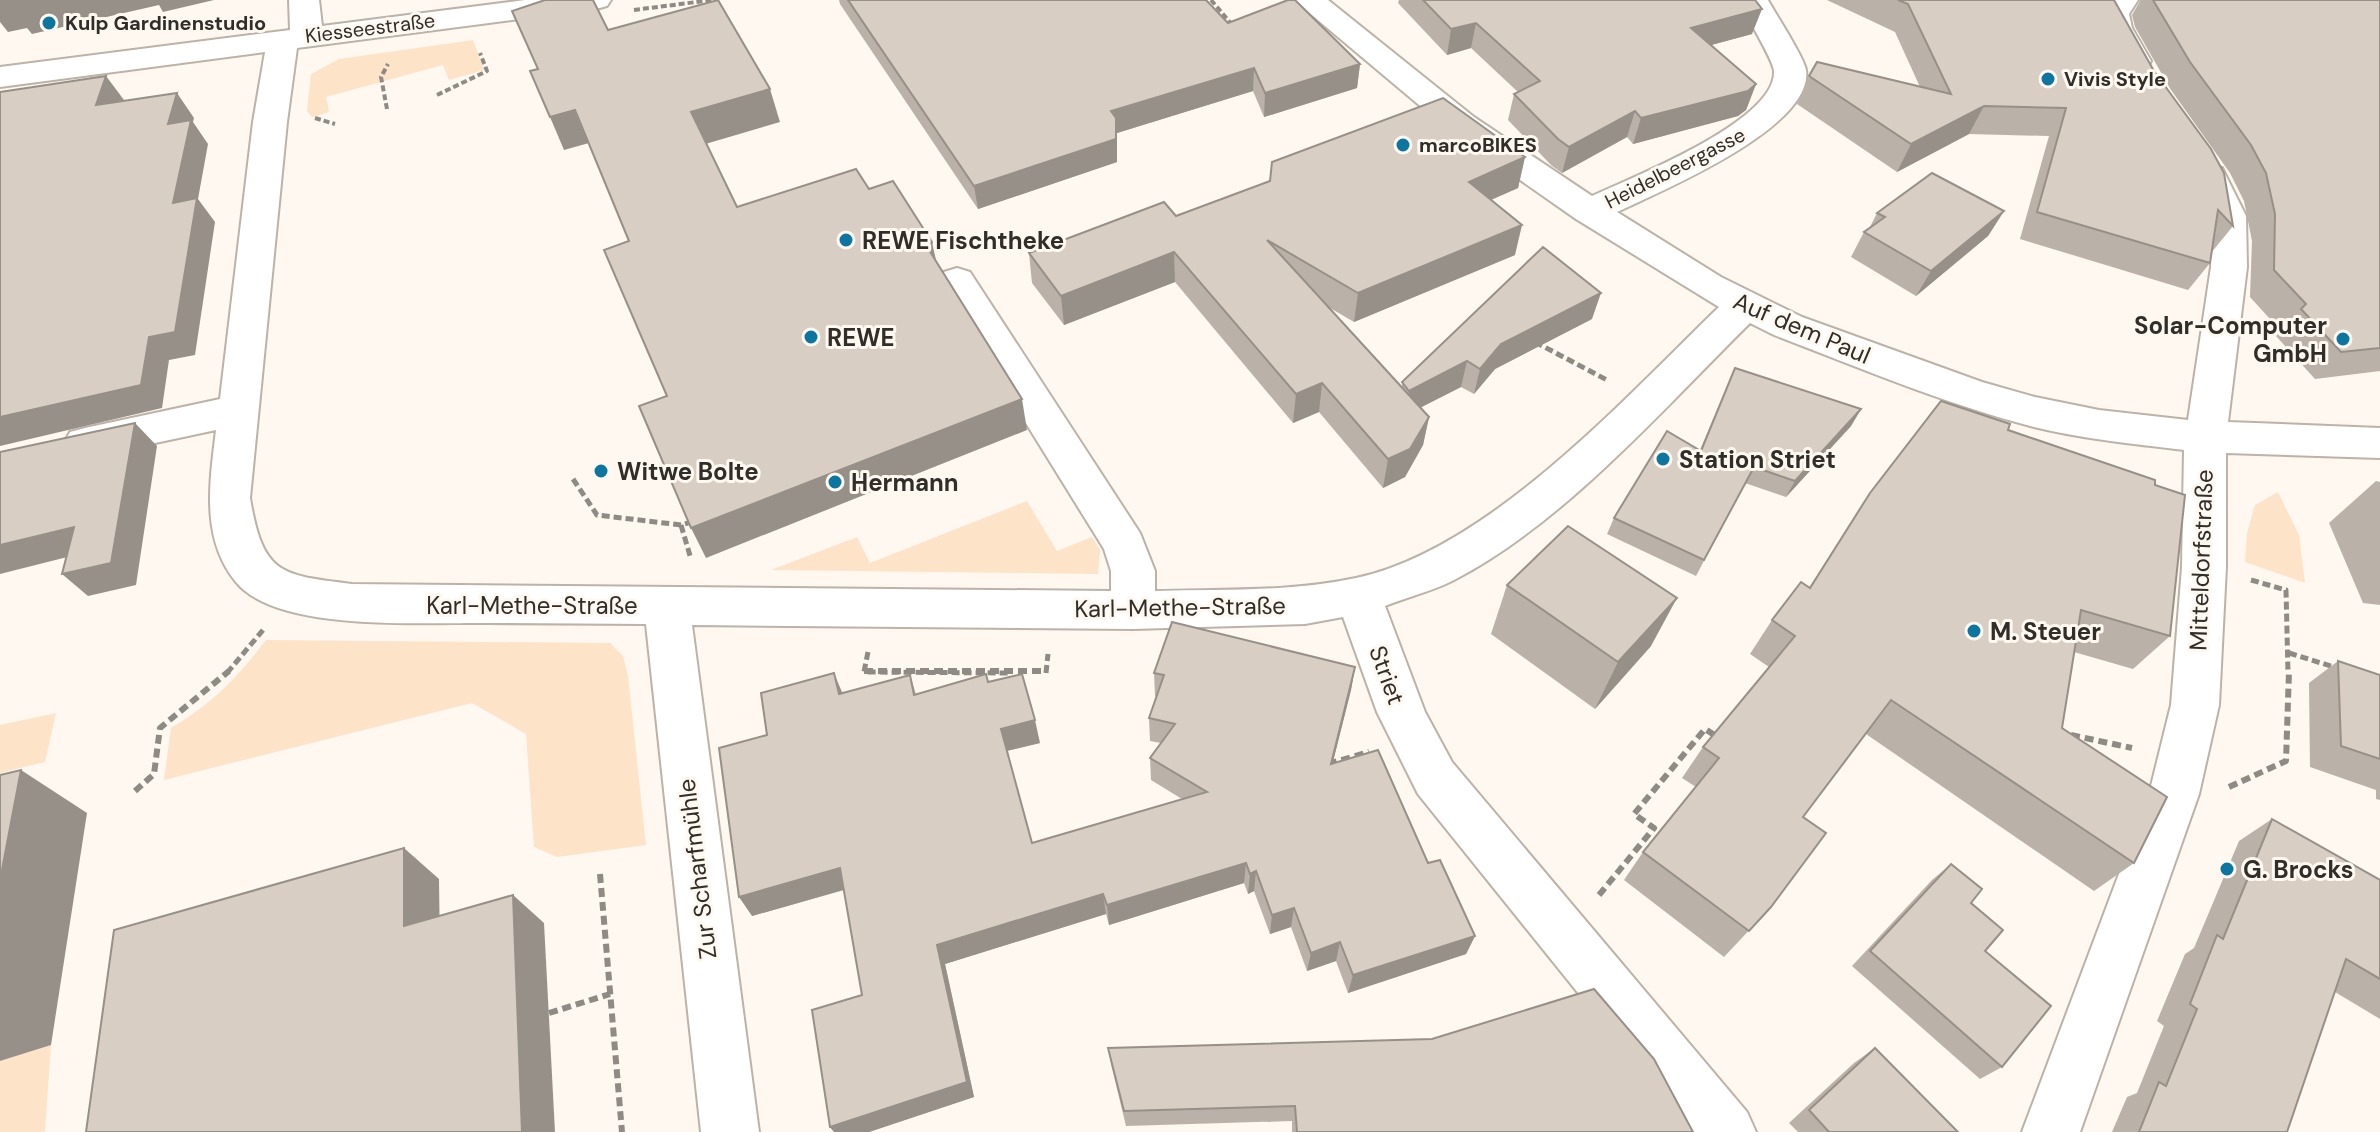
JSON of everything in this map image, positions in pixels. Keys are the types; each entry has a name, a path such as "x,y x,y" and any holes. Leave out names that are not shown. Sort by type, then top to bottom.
{"street":[{"name":"Karl-Methe-Straße","path":"304,0 307,19 294,38 270,122 229,498 232,533 244,561 268,584 288,594 352,603 1133,610 1305,605 1359,596"},
{"name":"Kiesseestraße","path":"0,77 596,0"},
{"name":"Auf dem Paul","path":"1309,0 1462,124 1589,211 1671,264 1788,326 1917,375 2035,412 2099,425 2205,437 2380,443"},
{"name":"Heidelbeergasse","path":"1589,211 1719,148 1753,127 1780,103 1792,80 1790,70 1753,0"},
{"path":"2123,0 2114,14 2116,28 2153,92"},
{"name":"Mitteldorfstraße","path":"2051,1132 2179,777 2195,705 2204,567 2205,437 2218,363 2230,243 2223,199 2193,153"},
{"path":"957,281 1125,545 1133,571 1133,610"},
{"path":"1359,596 1436,569 1497,533 1596,450 1745,305"},
{"path":"55,450 239,410"},
{"name":"Striet","path":"1359,596 1391,691 1412,740 1435,778 1727,1132"},
{"name":"Zur Scharfmühle","path":"667,606 730,1132"}],"path":[{"path":"1211,0 1235,29 1225,31"},
{"path":"437,95 487,71 478,45"},
{"path":"387,109 381,77 390,60 389,55"},
{"path":"1526,335 1647,400"},
{"path":"573,479 597,515 681,525 700,520"},
{"path":"2064,734 2079,737 2216,792 2286,761 2289,653 2286,590 2204,567"},
{"path":"135,791 154,774 160,728 211,691 247,654 288,594"},
{"path":"2289,653 2347,671"},
{"path":"1661,834 1634,814 1705,729 1716,736"},
{"path":"2068,749 2079,737"},
{"path":"1325,764 1412,740"},
{"path":"1565,936 1654,828"},
{"path":"600,874 622,1132"},
{"path":"549,1013 610,994"}],"shaded area":[{"path":"473,40 484,70 449,80 443,65 326,97 329,112 312,117 307,111 311,74 339,59"},
{"path":"2278,492 2299,535 2305,583 2245,562 2247,533 2255,505"},
{"path":"1027,501 1057,551 1092,537 1100,550 1098,574 771,570 857,537 870,563"},
{"path":"266,640 610,643 623,656 628,676 646,845 557,857 534,847 526,734 472,703 164,780 171,728 223,689"},
{"path":"56,713 45,762 0,773 0,725"},
{"path":"51,1045 45,1132 0,1132 0,1061"}],"building":[{"path":"545,0 593,0 608,30 718,0 770,89 691,112 737,207 856,169 869,189 893,181 932,242 929,250 1022,399 691,528 639,406 667,396 604,250 629,241 575,110 550,117 530,71 538,69 512,11"},
{"path":"848,0 1206,0 1228,23 1295,0 1360,64 1265,93 1254,68 1111,111 1116,118 1116,139 974,186"},
{"path":"1423,0 1755,0 1762,9 1691,28 1756,84 1748,91 1641,118 1635,111 1569,147 1514,94 1540,81 1476,23 1451,29"},
{"path":"1898,0 2114,0 2154,71 2211,149 2224,173 2233,226 2218,210 2210,263 2037,212 2066,108 1984,106 1911,144 1809,76 1817,62 1951,94 1908,4"},
{"path":"2153,0 2380,0 2380,348 2341,352 2301,309 2306,304 2274,270 2275,214 2266,173 2251,145 2190,62"},
{"path":"106,76 96,105 177,93 168,124 191,120 173,203 197,198 175,332 149,337 141,385 0,417 0,92"},
{"path":"1443,98 1525,157 1469,182 1522,225 1358,293 1267,240 1429,417 1410,449 1388,459 1322,383 1296,394 1174,252 1061,296 1029,253 1164,202 1176,216 1270,181 1272,162"},
{"path":"1932,173 2004,211 1931,271 1864,232 1885,217 1877,213"},
{"path":"1543,247 1601,293 1501,344 1480,369 1467,361 1409,391 1402,382"},
{"path":"1735,368 1861,409 1795,481 1754,467 1704,560 1614,518 1667,431 1701,451"},
{"path":"1941,401 2010,424 2008,430 2155,480 2155,485 2185,495 2170,636 2081,610 2062,728 2167,797 2134,863 1891,700 1803,817 1826,833 1771,907 1749,931 1643,852 1719,758 1703,747 1795,636 1772,620 1801,582 1810,588 1870,493"},
{"path":"135,423 111,563 62,574 74,527 0,545 0,452"},
{"path":"1568,526 1677,598 1618,662 1507,585"},
{"path":"1172,622 1355,667 1331,764 1378,750 1428,863 1440,860 1475,936 1353,975 1340,942 1311,953 1294,908 1272,915 1256,871 1250,874 1246,863 1107,905 1103,894 937,945 967,1082 830,1127 812,1010 862,995 840,868 739,897 719,748 767,735 761,693 834,673 839,694 910,675 914,695 986,674 988,682 1022,674 1035,720 1001,729 1032,843 1207,792 1150,758 1175,724 1149,718 1164,675 1154,673"},
{"path":"2338,661 2380,675 2380,759 2341,746"},
{"path":"21,770 0,880 0,775"},
{"path":"2272,819 2380,880 2380,979 2346,959 2287,1132 2139,1132 2159,1082 2166,1086 2197,1009 2190,1004 2217,935 2223,939"},
{"path":"404,848 404,926 513,895 522,1132 86,1132 114,930"},
{"path":"1951,864 1982,889 1971,903 2003,930 1985,951 2051,1006 2002,1067 1870,951"},
{"path":"1594,989 1654,1059 1693,1132 1297,1132 1295,1106 1124,1111 1108,1048 1432,1039"},
{"path":"1875,1048 1958,1132 1829,1132 1809,1110"}],"place":[{"name":"Kulp Gardinenstudio","path":"49,23"},
{"name":"Vivis Style","path":"2048,79"},
{"name":"marcoBIKES","path":"1403,145"},
{"name":"REWE Fischtheke","path":"846,240"},
{"name":"REWE","path":"811,337"},
{"name":"Solar-Computer GmbH","path":"2343,339"},
{"name":"Station Striet","path":"1663,459"},
{"name":"Witwe Bolte","path":"601,471"},
{"name":"Hermann","path":"835,482"},
{"name":"M. Steuer","path":"1974,631"},
{"name":"G. Brocks","path":"2227,869"}]}
